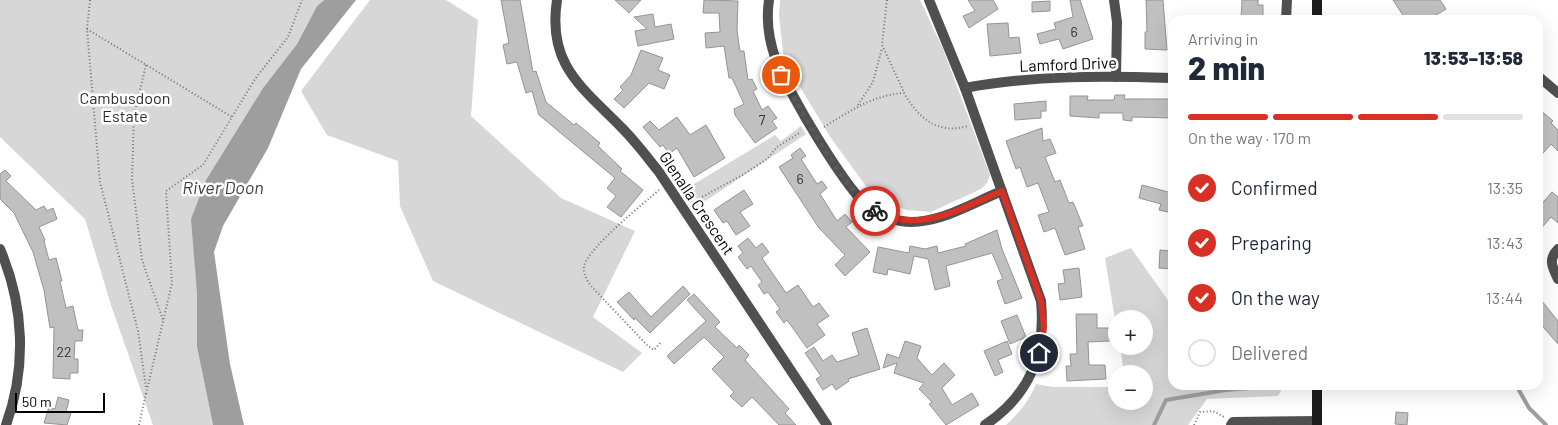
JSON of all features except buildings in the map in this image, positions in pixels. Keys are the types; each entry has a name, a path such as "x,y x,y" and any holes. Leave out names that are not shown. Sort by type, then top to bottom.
{"street":[{"name":"Glenalla Crescent","path":"556,0 556,40 565,67 593,101 641,148 667,184 827,425"},
{"path":"769,0 769,34 781,75 843,175 872,210 901,221 921,221 938,217 1002,191"},
{"path":"928,0 965,88 1041,301 1044,327 1033,372 1009,406 985,425"},
{"path":"1114,0 1117,22 1116,76"},
{"path":"1286,15 1287,0"},
{"path":"1317,0 1317,15"},
{"name":"Lamford Drive","path":"965,88 1032,79 1116,76 1168,78"},
{"path":"1543,80 1558,93"},
{"path":"0,248 17,304 21,348 15,397 6,425"},
{"path":"1558,249 1553,254 1551,266 1558,279"},
{"path":"1232,423 1317,423 1317,390"}],"path":[{"path":"90,0 86,29 100,182 138,332 146,394"},
{"path":"139,425 172,283 166,191 203,165 256,79 288,37 302,0"},
{"path":"857,106 876,74 882,46 887,0"},
{"path":"86,29 232,118"},
{"path":"882,46 904,93"},
{"path":"146,65 134,115 132,179 142,260 163,320"},
{"path":"661,342 654,350 647,345 592,287 585,278 584,266 599,245 667,184"},
{"path":"1194,425 1200,412 1212,411 1232,423"}],"green space":[{"name":"Cambusdoon Estate","path":"0,0 324,0 317,6 297,44 263,88 206,180 197,293 197,347 213,425 153,425 111,305 85,219 0,137"},
{"path":"370,0 446,0 478,20 471,116 561,198 635,231 593,317 642,353 623,372 433,281 400,206 398,161 327,135 301,91"},
{"path":"780,0 920,0 943,49 990,175 987,183 981,189 931,212 907,210 885,203 868,189 831,138 791,72 783,52 779,15"},
{"path":"801,126 806,134 695,208 681,192 775,135 781,141"},
{"path":"1131,248 1168,300 1168,390 1281,390 1278,396 1207,399 1188,425 1006,425 1023,406 1036,384 1053,387 1108,387 1108,410 1153,410 1153,365 1123,365 1121,355 1153,355 1153,310 1113,310 1105,258"}],"water":[{"name":"River Doon","path":"324,0 356,0 301,69 268,148 223,226 214,252 230,364 244,425 213,425 197,347 197,293 191,219 206,180 263,88 297,44 317,6"}],"waterway":[{"path":"1154,425 1166,400 1226,390"},
{"path":"1519,390 1529,408 1546,425"}],"way so far":[{"path":"781,75 843,175 862,200 875,211"}],"route":[{"path":"875,211 901,221 921,221 938,217 1002,191 1041,301 1044,327 1039,353"}]}
